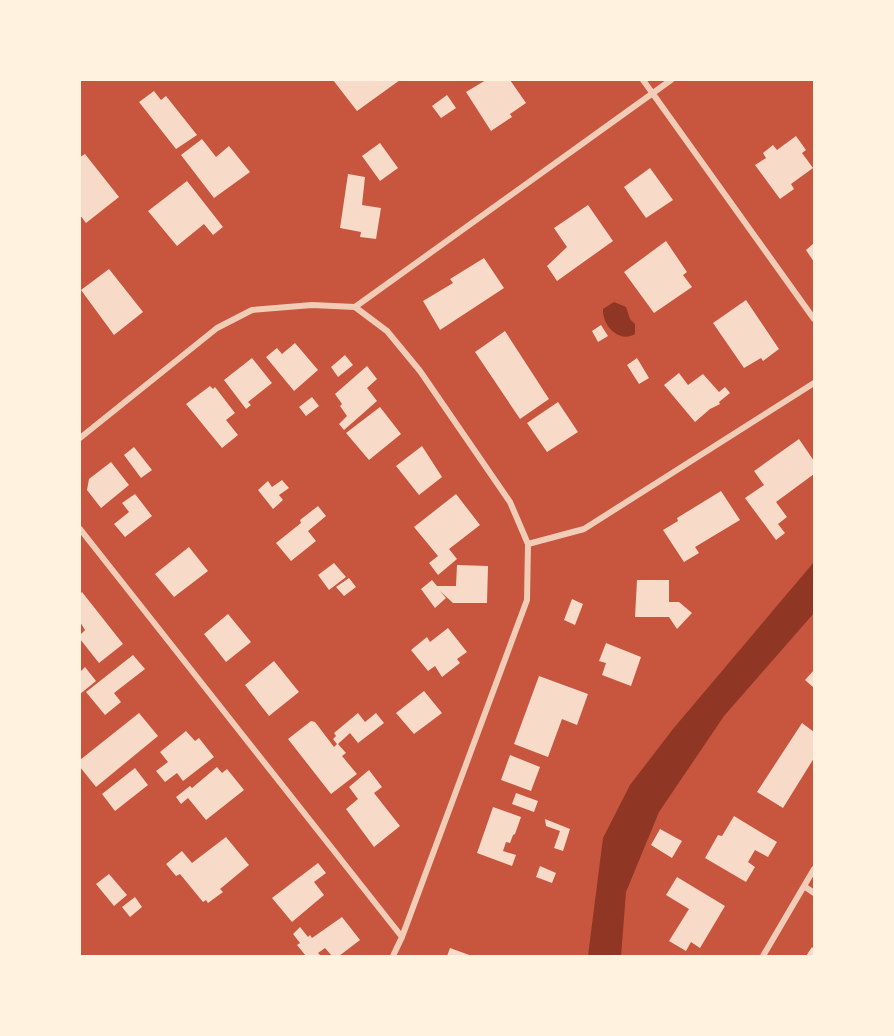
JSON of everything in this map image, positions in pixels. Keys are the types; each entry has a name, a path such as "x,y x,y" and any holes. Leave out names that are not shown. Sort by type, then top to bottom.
{"street":[{"path":"643,80 814,319"},
{"path":"355,307 671,80"},
{"path":"80,438 217,328 252,310 312,305 355,307 387,331 420,371 510,502 528,544 527,600 393,957"},
{"path":"528,544 584,529 814,383"},
{"path":"80,529 402,937"},
{"path":"763,957 814,869"},
{"path":"804,886 814,893"}],"shaded area":[{"path":"614,302 626,307 630,319 635,324 635,334 623,337 608,327 603,309"},
{"path":"814,562 814,613 724,716 659,812 626,892 621,956 588,956 603,838 630,785 673,729"}],"building":[{"path":"333,80 400,80 357,111"},
{"path":"486,80 510,80 526,103 510,114 512,117 491,131 466,92"},
{"path":"154,91 161,100 166,96 197,135 176,149 139,102"},
{"path":"447,95 456,108 441,118 432,106"},
{"path":"796,136 806,150 802,153 813,168 791,184 794,189 780,199 755,165 766,158 763,153 773,145 777,150"},
{"path":"202,139 216,157 229,146 250,172 214,198 181,155"},
{"path":"380,143 398,168 380,181 362,156"},
{"path":"85,154 119,197 86,223 80,215 80,157"},
{"path":"650,168 673,200 646,218 624,187"},
{"path":"348,174 365,177 362,205 381,208 376,239 360,237 361,232 340,228"},
{"path":"187,181 223,227 213,235 204,224 177,246 148,211"},
{"path":"588,205 613,241 557,281 547,266 567,247 554,228"},
{"path":"666,241 687,272 683,275 692,287 654,313 624,272"},
{"path":"814,243 814,262 806,250"},
{"path":"484,258 504,288 440,330 423,301 453,283 450,279"},
{"path":"109,269 143,312 114,335 81,290"},
{"path":"746,300 779,349 763,361 761,358 744,368 713,323"},
{"path":"601,325 608,336 598,342 592,331"},
{"path":"505,331 549,399 520,419 475,352"},
{"path":"295,343 318,370 294,391 266,357 277,348 282,354"},
{"path":"345,355 353,365 338,377 331,367"},
{"path":"252,358 272,383 248,402 251,405 246,409 224,380"},
{"path":"637,358 649,378 639,384 627,365"},
{"path":"367,366 377,379 367,388 377,401 344,430 339,424 347,416 335,394"},
{"path":"679,373 688,385 703,374 719,392 725,387 730,393 719,402 720,404 695,422 664,385"},
{"path":"210,386 213,389 215,387 235,413 226,420 238,435 222,448 186,404"},
{"path":"312,397 319,406 306,416 299,407"},
{"path":"558,402 578,432 547,452 527,423"},
{"path":"380,407 401,434 369,460 346,433"},
{"path":"799,439 814,461 814,474 776,502 787,517 778,524 785,533 776,540 745,498 764,485 754,471"},
{"path":"422,446 442,477 419,495 396,466"},
{"path":"134,447 152,470 141,478 124,455"},
{"path":"111,462 129,485 101,508 87,490 89,479"},
{"path":"282,480 289,488 279,495 283,500 273,509 258,490 268,481 272,487"},
{"path":"721,491 740,520 695,547 699,553 684,562 663,530 678,521 677,518"},
{"path":"135,494 152,516 125,537 114,524 129,512 122,503"},
{"path":"456,494 480,525 449,549 457,559 438,575 429,563 438,556 414,527"},
{"path":"318,506 326,516 308,531 316,541 291,561 276,543"},
{"path":"189,547 208,571 174,597 155,574"},
{"path":"334,563 346,577 329,590 318,575"},
{"path":"457,565 488,566 487,603 453,603 440,591 446,598 435,608 421,589 432,580 437,586 456,586"},
{"path":"349,578 356,587 344,596 336,587"},
{"path":"637,580 669,580 669,602 679,602 692,613 677,629 669,617 635,617"},
{"path":"82,592 123,644 99,663 80,639 80,635 85,630 80,622 80,594"},
{"path":"572,599 583,604 575,625 564,620"},
{"path":"228,614 251,642 226,662 204,634"},
{"path":"448,628 467,652 457,659 460,663 442,677 435,666 428,671 411,650 427,637 430,642"},
{"path":"606,643 641,657 631,686 602,675 606,663 599,661"},
{"path":"133,655 145,669 114,693 121,702 105,715 86,692"},
{"path":"274,661 299,692 269,716 245,685"},
{"path":"85,667 96,681 80,694 80,672"},
{"path":"814,670 814,688 805,680"},
{"path":"539,676 588,694 577,725 562,719 548,757 514,744"},
{"path":"424,691 442,713 414,734 396,713"},
{"path":"139,713 158,736 96,787 80,767 80,760"},
{"path":"358,713 365,722 376,713 384,723 358,743 350,733 338,744 346,753 342,756 357,774 331,794 288,739 311,721 315,722 334,747 337,744 333,739 336,736 334,733"},
{"path":"802,723 814,732 814,758 783,808 757,792"},
{"path":"186,731 195,741 199,738 214,757 183,781 177,773 165,782 156,771 168,762 160,752"},
{"path":"510,755 540,767 531,791 501,780"},
{"path":"217,767 222,773 227,769 244,790 206,820 188,798 181,804 176,797 190,786 192,788"},
{"path":"135,768 148,785 115,811 102,794"},
{"path":"369,770 382,787 374,793 400,826 374,847 346,809 358,799 349,787"},
{"path":"516,793 538,801 534,812 512,804"},
{"path":"493,807 521,817 515,834 510,843 506,842 503,851 516,855 512,866 477,853"},
{"path":"734,816 777,842 768,857 755,850 748,862 755,867 746,882 705,858 718,835 722,836"},
{"path":"545,819 570,829 563,851 554,848 560,831 546,826"},
{"path":"660,829 682,841 672,858 651,845"},
{"path":"226,837 249,865 220,889 223,892 208,903 206,900 203,902 180,874 176,876 166,864 182,851 192,863"},
{"path":"318,863 326,873 314,882 324,895 292,922 272,898"},
{"path":"540,866 556,873 552,883 536,877"},
{"path":"109,874 127,895 114,906 96,884"},
{"path":"677,877 725,906 700,948 691,942 686,951 669,941 689,909 666,895"},
{"path":"135,897 142,907 130,917 122,907"},
{"path":"342,917 360,940 339,956 332,956 325,948 318,953 321,956 306,956 297,945 300,943 293,934 300,927 308,937 310,935 312,938"},
{"path":"812,947 814,956 806,956"},
{"path":"450,948 472,956 447,956"}]}
